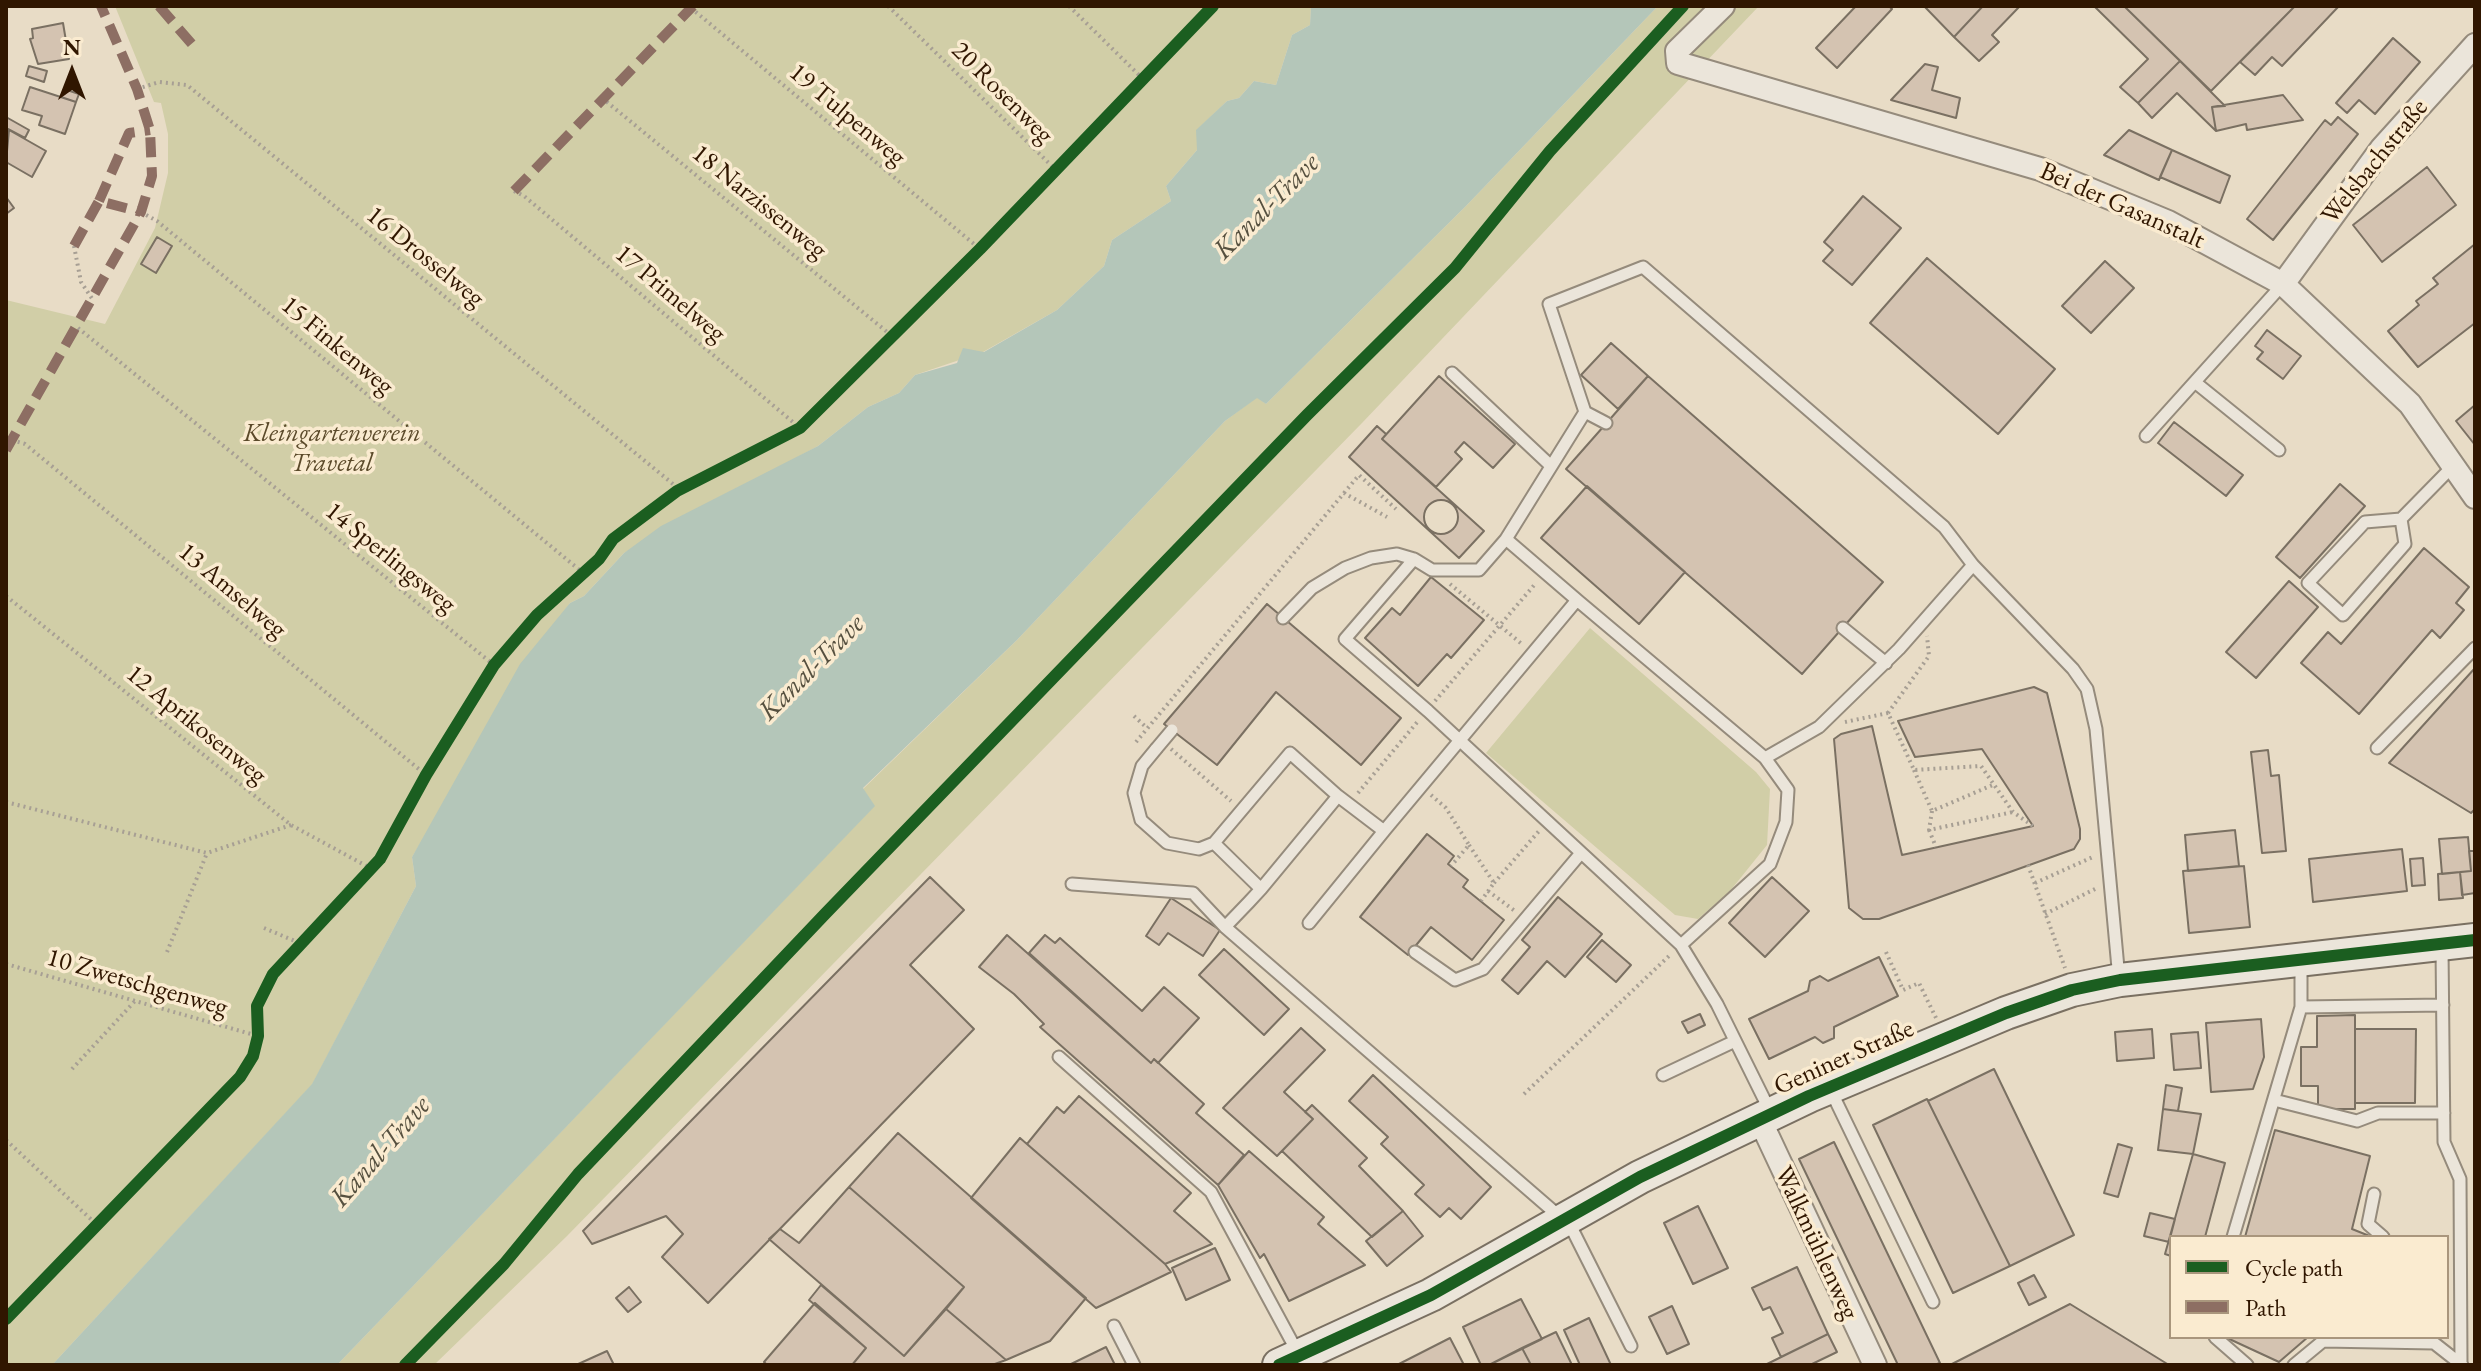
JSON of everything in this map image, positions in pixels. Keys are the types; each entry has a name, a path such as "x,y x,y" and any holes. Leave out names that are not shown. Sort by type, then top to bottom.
{"main road":[{"name":"Geniner Straße","path":"1289,1360 1431,1295 1640,1177 1765,1117 1945,1037 2072,990 2120,980 2475,940"}],"street":[{"name":"Bei der Gasanstalt","path":"1723,6 1677,51 1678,63 2040,169 2168,222 2283,284 2410,404 2475,497"},
{"name":"Welsbachstraße","path":"2283,284 2382,148 2475,45"},
{"name":"Walkmühlenweg","path":"1765,1117 1875,1365"}],"lane":[{"path":"1606,423 1585,412 1549,304 1643,267 1944,527 1973,565 2073,669 2087,689 2096,729 2120,980"},
{"path":"2146,436 2283,284"},
{"path":"1452,373 1551,466"},
{"path":"2196,383 2279,450"},
{"path":"1283,618 1312,588 1345,568 1371,558 1397,554 1414,559 1432,570 1479,570 1506,539 1585,412"},
{"path":"2401,519 2405,544 2343,615 2308,583 2365,522 2401,519 2453,466"},
{"path":"1506,539 1765,758 1788,790 1786,822 1770,864 1681,945"},
{"path":"1414,559 1345,639 1428,711 1681,945 1735,1041 1765,1117"},
{"path":"1765,758 1819,727 1886,663 1973,565"},
{"path":"1309,923 1577,600"},
{"path":"1843,628 1886,663"},
{"path":"2377,748 2475,648"},
{"path":"1172,730 1142,766 1134,793 1141,820 1167,843 1199,849 1214,843 1290,753 1338,796 1384,831"},
{"path":"1225,927 1261,889 1338,796"},
{"path":"1214,843 1261,889"},
{"path":"1415,952 1455,980 1483,969 1581,853"},
{"path":"1072,884 1193,893 1225,927 1566,1219 1631,1346"},
{"path":"2442,944 2444,1142 2460,1179 2462,1365"},
{"path":"2234,1235 2301,1007 2300,960"},
{"path":"2301,1007 2443,1005"},
{"path":"1663,1075 1735,1041"},
{"path":"1059,1057 1211,1192 1289,1360"},
{"path":"1829,1087 1933,1302"},
{"path":"2274,1100 2357,1121 2378,1113 2444,1113"},
{"path":"2374,1194 2368,1224 2381,1235"},
{"path":"1114,1326 1134,1365"},
{"path":"2217,1339 2247,1365"},
{"path":"2294,1365 2325,1339 2434,1343 2462,1365"}],"path":[{"path":"1069,6 1144,80"},
{"path":"1133,91 1154,69"},
{"path":"1045,182 1067,159"},
{"path":"969,260 991,238"},
{"path":"74,246 81,282 93,300"},
{"path":"882,346 903,325"},
{"path":"786,435 810,418"},
{"path":"1136,742 1359,475 1396,509"},
{"path":"664,500 690,484"},
{"path":"1344,493 1387,517"},
{"path":"571,583 586,568"},
{"path":"1432,570 1531,652"},
{"path":"1348,804 1545,573"},
{"path":"1819,727 1888,713 1929,656 1929,639 1921,624"},
{"path":"1888,713 1932,811 1929,830 1936,847"},
{"path":"1134,716 1158,744"},
{"path":"1171,749 1242,811"},
{"path":"418,789 434,762"},
{"path":"1914,770 1981,766 2013,812 2033,826"},
{"path":"1932,811 1996,784"},
{"path":"1421,786 1446,808 1494,883"},
{"path":"6,802 207,853 291,825"},
{"path":"1929,830 2013,812"},
{"path":"1481,901 1546,823"},
{"path":"1451,866 1469,845"},
{"path":"2035,883 2107,851"},
{"path":"167,952 207,853"},
{"path":"2028,865 2072,990"},
{"path":"2045,914 2110,881"},
{"path":"1488,891 1524,920"},
{"path":"264,928 302,944"},
{"path":"292,954 312,933"},
{"path":"1524,1094 1681,945"},
{"path":"1886,952 1903,990 1919,983 1945,1037"},
{"path":"1890,979 1897,976"},
{"path":"72,1069 135,1001"},
{"path":"256,1041 258,1021"},
{"path":"6,1140 96,1224"},
{"path":"86,1234 106,1214"}],"green space":[{"name":"Kleingartenverein Travetal","path":"115,6 1311,6 1310,25 1292,35 1276,85 1254,81 1239,98 1227,101 1197,130 1197,150 1166,186 1171,201 1112,240 1104,266 1057,310 983,352 915,375 899,393 868,407 818,446 624,553 584,596 570,603 412,857 416,886 312,1085 52,1365 6,1365 6,300 105,324 155,228 168,173 168,134 161,103 154,102"},
{"path":"1658,6 1759,6 1362,423 567,1236 434,1365 337,1365 874,806 863,789 1017,640 1225,421 1257,397 1266,404 1466,206"},
{"path":"1590,628 1756,772 1770,789 1767,845 1730,891 1698,919 1675,915 1486,753"}],"water":[{"name":"Kanal-Trave","path":"1311,6 1658,6 1466,206 1266,404 1257,398 1225,421 1017,640 863,788 875,806 337,1365 52,1365 312,1084 416,886 412,857 520,664 570,603 584,596 624,553 661,526 818,446 868,407 899,393 915,375 957,363 963,348 984,352 1057,310 1104,266 1112,240 1171,201 1166,186 1197,150 1196,130 1227,101 1239,98 1254,81 1276,85 1292,35 1310,25"}],"building":[{"path":"1856,6 1889,6 1892,9 1837,68 1816,48"},
{"path":"1924,6 1983,6 1954,37"},
{"path":"1983,6 2020,6 1992,35 1999,42 1979,61 1954,37"},
{"path":"2094,6 2124,6 2180,61 2138,103 2120,87 2148,59"},
{"path":"2124,6 2295,6 2211,91"},
{"path":"2295,6 2339,6 2282,66 2272,57 2255,75 2240,62"},
{"path":"63,23 69,59 38,64 30,39 33,38 32,29"},
{"path":"2393,38 2420,62 2375,114 2359,100 2347,113 2336,103"},
{"path":"2180,61 2225,106 2212,107 2216,131 2177,93 2152,118 2138,103"},
{"path":"1925,64 1938,67 1932,90 1960,98 1956,118 1891,100"},
{"path":"29,66 47,71 44,82 26,76"},
{"path":"30,87 76,102 65,134 39,125 42,116 22,110"},
{"path":"64,89 79,94 76,102 61,97"},
{"path":"2283,95 2303,120 2247,130 2246,124 2216,131 2212,107"},
{"path":"6,117 29,130 25,138 6,128"},
{"path":"2338,117 2358,134 2273,240 2247,219 2325,120 2331,125"},
{"path":"9,130 46,151 32,177 6,162"},
{"path":"2129,130 2172,150 2159,180 2104,155"},
{"path":"2172,150 2230,176 2220,203 2160,177"},
{"path":"2427,167 2456,205 2382,262 2353,225"},
{"path":"1863,196 1901,228 1852,285 1823,261 1833,250 1824,242"},
{"path":"6,197 14,208 6,214"},
{"path":"157,237 172,246 156,273 141,264"},
{"path":"2475,244 2475,323 2418,367 2388,331 2419,305 2416,301 2438,284 2433,278"},
{"path":"1927,258 2055,369 1998,434 1870,323"},
{"path":"2105,261 2134,288 2091,333 2062,306"},
{"path":"2267,330 2301,356 2283,379 2257,359 2263,352 2255,346"},
{"path":"1611,343 1648,376 1618,409 1581,375"},
{"path":"1439,376 1515,444 1493,468 1464,442 1455,452 1462,459 1436,487 1382,439"},
{"path":"1648,376 1883,582 1802,674 1566,469"},
{"path":"2475,405 2475,445 2456,421"},
{"path":"2174,422 2243,475 2226,496 2158,443"},
{"path":"1377,426 1386,434 1382,439 1484,531 1459,558 1349,457"},
{"path":"2340,484 2365,506 2300,578 2276,557"},
{"path":"1587,486 1685,572 1639,624 1541,538"},
{"path":"1441,500 1453,505 1458,517 1453,529 1441,534 1429,529 1424,517 1429,505"},
{"path":"2424,548 2469,587 2456,603 2464,610 2440,638 2432,630 2359,714 2301,663 2328,632 2341,644"},
{"path":"1431,577 1484,620 1451,658 1447,654 1418,686 1365,638 1392,608 1400,615"},
{"path":"2289,581 2318,607 2256,678 2226,652"},
{"path":"1267,604 1401,718 1361,765 1276,692 1217,765 1164,724"},
{"path":"2475,668 2475,809 2471,813 2389,763"},
{"path":"2034,687 2047,693 2080,829 2080,839 2074,849 1879,919 1863,919 1849,908 1834,739 1841,734 1872,726 1902,855 2033,826 1982,749 1915,757 1898,721"},
{"path":"2268,750 2271,776 2279,775 2286,851 2262,853 2251,752"},
{"path":"2235,830 2239,866 2188,871 2185,835"},
{"path":"1427,834 1454,856 1448,864 1468,880 1463,887 1504,920 1472,960 1431,927 1408,955 1360,917"},
{"path":"2468,837 2471,871 2442,874 2439,839"},
{"path":"2402,849 2407,891 2313,902 2309,859"},
{"path":"2469,851 2475,851 2475,893 2462,895 2460,872 2471,871"},
{"path":"2423,858 2425,885 2412,886 2410,859"},
{"path":"2244,866 2250,927 2189,933 2183,871"},
{"path":"2460,872 2463,898 2439,900 2438,874"},
{"path":"930,877 964,910 910,965 974,1029 708,1303 662,1257 683,1234 666,1216 592,1244 583,1231"},
{"path":"1772,877 1809,911 1765,957 1729,923"},
{"path":"1558,897 1602,934 1565,977 1547,961 1518,994 1502,980 1530,947 1522,940"},
{"path":"1171,898 1220,930 1203,956 1168,933 1159,945 1146,936"},
{"path":"1007,935 1151,1063 1154,1059 1204,1104 1196,1113 1244,1155 1218,1185 1040,1027 1044,1024 1014,994 979,967"},
{"path":"1045,935 1055,943 1060,938 1142,1011 1164,987 1199,1018 1158,1063 1154,1059 1151,1063 1029,953"},
{"path":"1602,940 1631,965 1616,982 1587,957"},
{"path":"1224,949 1289,1009 1264,1035 1199,975"},
{"path":"1879,957 1898,996 1834,1027 1834,1038 1823,1043 1815,1037 1769,1059 1749,1019 1808,991 1810,981 1820,976 1828,981"},
{"path":"1700,1014 1705,1025 1688,1033 1682,1022"},
{"path":"2355,1015 2355,1109 2318,1109 2318,1086 2301,1086 2301,1047 2317,1047 2317,1016"},
{"path":"2261,1019 2264,1057 2253,1089 2211,1092 2206,1023"},
{"path":"1301,1028 1325,1050 1284,1092 1313,1119 1277,1156 1223,1108"},
{"path":"2152,1029 2154,1058 2117,1061 2115,1032"},
{"path":"2355,1029 2416,1029 2415,1103 2355,1103"},
{"path":"2198,1032 2201,1068 2174,1070 2171,1034"},
{"path":"1994,1069 2074,1235 2010,1266 1928,1101"},
{"path":"1373,1075 1491,1187 1461,1219 1449,1208 1440,1217 1415,1194 1424,1185 1381,1144 1388,1137 1349,1101"},
{"path":"2166,1085 2182,1088 2178,1111 2163,1109"},
{"path":"1079,1096 1191,1193 1174,1211 1212,1244 1165,1264 1027,1144 1057,1107 1064,1113"},
{"path":"1927,1099 2010,1266 1953,1293 1873,1125"},
{"path":"1312,1105 1367,1158 1359,1166 1403,1211 1372,1237 1282,1151 1313,1119 1305,1112"},
{"path":"2163,1109 2201,1114 2193,1154 2158,1150"},
{"path":"2275,1130 2370,1156 2352,1229 2367,1235 2246,1235"},
{"path":"898,1133 1086,1298 1050,1341 1006,1360 946,1309 964,1287 849,1187"},
{"path":"1020,1138 1171,1272 1096,1308 971,1198"},
{"path":"1834,1142 1940,1363 1898,1365 1799,1159"},
{"path":"2118,1144 2132,1148 2118,1197 2104,1193"},
{"path":"1249,1151 1324,1217 1318,1224 1365,1265 1289,1301 1264,1254 1260,1258 1218,1185"},
{"path":"2193,1154 2225,1163 2206,1235 2170,1235"},
{"path":"849,1187 964,1287 904,1356 769,1239 780,1229 799,1243"},
{"path":"1698,1206 1728,1268 1693,1284 1664,1223"},
{"path":"1403,1211 1423,1236 1387,1266 1366,1241"},
{"path":"2150,1213 2175,1219 2169,1242 2144,1236"},
{"path":"1215,1248 1230,1280 1186,1300 1172,1268"},
{"path":"1797,1267 1828,1334 1781,1357 1772,1338 1783,1333 1770,1307 1763,1310 1752,1288"},
{"path":"2034,1275 2046,1297 2029,1305 2018,1283"},
{"path":"821,1285 904,1356 946,1309 1006,1360 992,1365 852,1365 866,1348 809,1300"},
{"path":"629,1287 641,1302 628,1312 616,1298"},
{"path":"1521,1299 1542,1339 1489,1365 1481,1365 1463,1327"},
{"path":"815,1303 866,1348 852,1365 767,1365 764,1362"},
{"path":"2070,1304 2169,1365 1950,1365"},
{"path":"1672,1306 1689,1344 1667,1354 1649,1317"},
{"path":"1589,1318 1611,1365 1580,1365 1564,1330"},
{"path":"1556,1332 1572,1365 1531,1365 1522,1348"},
{"path":"1828,1334 1837,1352 1810,1365 1765,1365"},
{"path":"1450,1338 1464,1365 1397,1365"},
{"path":"2229,1339 2306,1339 2279,1362"},
{"path":"1106,1347 1115,1365 1069,1365"},
{"path":"1522,1348 1531,1365 1489,1365"},
{"path":"607,1351 614,1365 576,1365"}],"marked path":[{"path":"6,450 141,212 152,176 150,130 137,89 101,6"},
{"path":"159,6 197,50"},
{"path":"514,191 693,6"},
{"path":"99,201 129,133 150,130"},
{"path":"74,246 99,201 141,212"}],"cycle path":[{"path":"6,1319 240,1077 253,1056 258,1036 257,1006 273,974 380,859 426,775 494,665 537,615 599,559 613,539 677,491 800,428 980,249 1213,6"},
{"path":"405,1365 504,1264 578,1174 825,914 1307,415 1455,268 1550,151 1683,6"},
{"path":"1279,1365 1431,1295 1640,1177 1809,1096 2006,1013 2072,990 2120,980 2475,940"}]}
